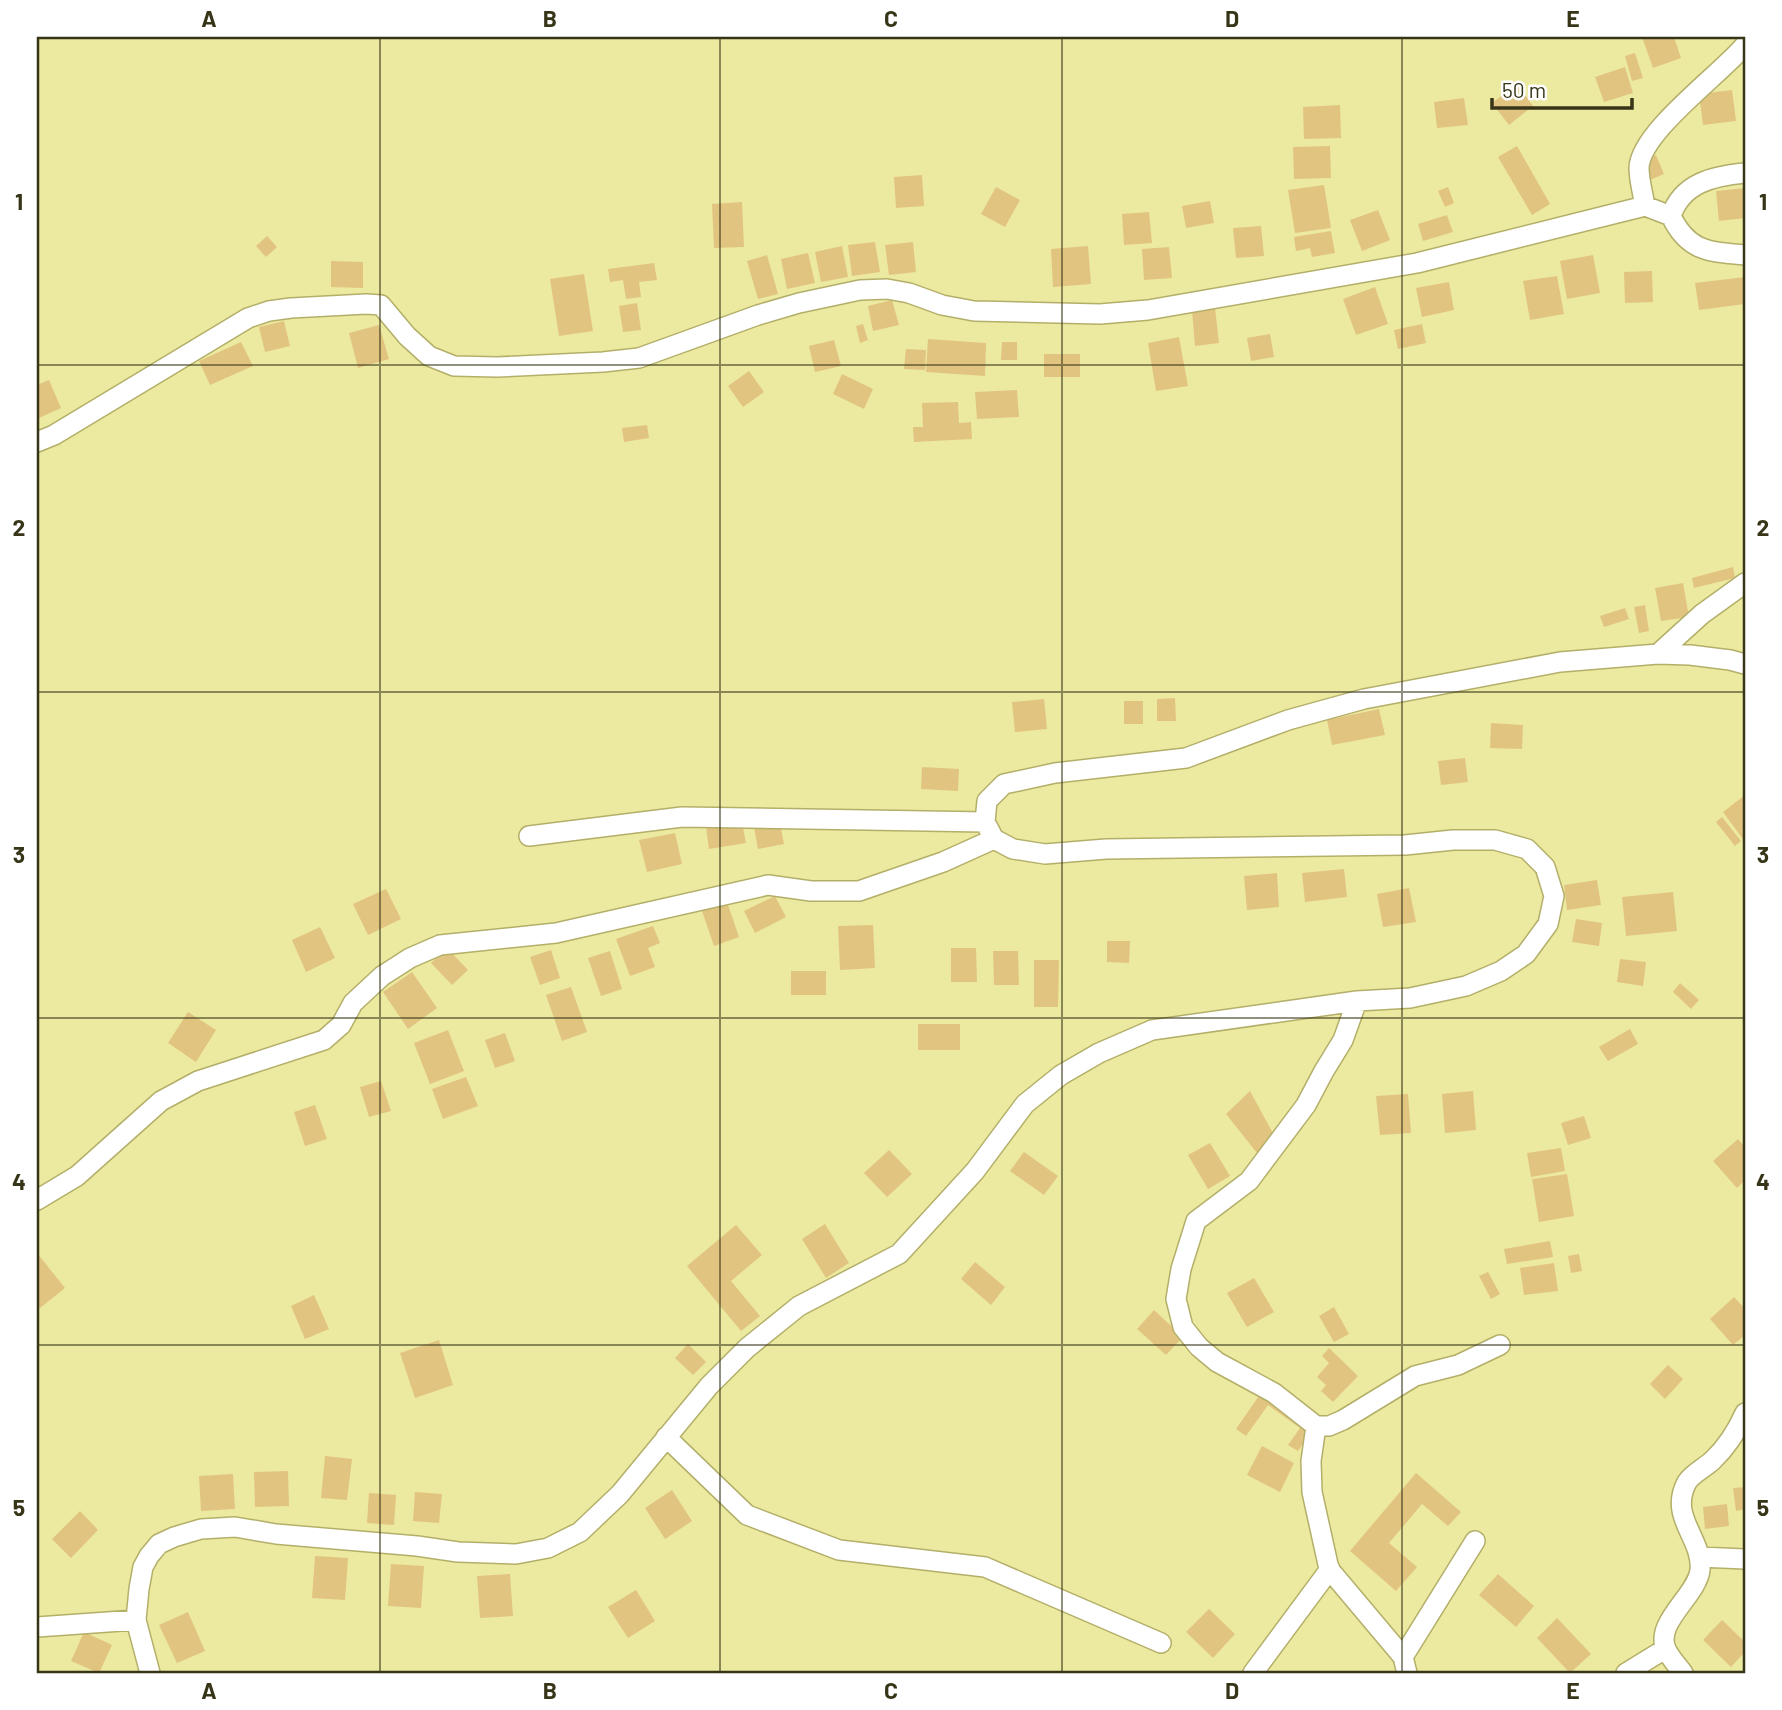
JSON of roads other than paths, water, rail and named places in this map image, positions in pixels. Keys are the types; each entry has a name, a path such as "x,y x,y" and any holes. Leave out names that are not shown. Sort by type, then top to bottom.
{"street":[{"path":"1645,206 1639,167 1647,146 1669,119 1745,45"},
{"path":"1745,173 1730,174 1693,187 1682,194 1671,216 1678,231 1690,243 1707,252 1745,255"},
{"path":"37,442 54,435 248,318 269,311 353,304 381,305 407,336 429,356 454,366 497,367 603,362 639,359 758,315 860,290 898,291 942,305 974,311 1101,314 1148,310 1418,263 1645,206 1671,216"},
{"path":"1658,654 1702,614 1745,583"},
{"path":"990,831 987,801 1004,784 1055,773 1186,758 1288,720 1364,699 1560,662 1658,654 1717,658 1745,664"},
{"path":"150,1673 136,1620 143,1567 159,1544 201,1529 234,1527 276,1534 458,1552 516,1554 548,1548 580,1532 620,1494 709,1386 747,1348 799,1307 900,1254 975,1171 1025,1104 1061,1075 1099,1053 1152,1030 1357,1001 1410,998 1466,986 1501,971 1526,954 1548,924 1554,896 1545,867 1527,849 1495,840 1453,840 1405,845 1106,849 1045,854 1013,849 990,831 682,817 529,835"},
{"path":"37,1200 77,1176 161,1101 198,1081 324,1040 341,1025 353,1003 382,976 410,958 440,945 556,933 768,885 811,891 859,891 943,863 990,831"},
{"path":"1357,1001 1343,1040 1306,1105 1249,1181 1195,1221 1181,1269 1176,1299 1183,1327 1199,1347 1217,1362 1274,1393 1316,1426 1329,1426 1343,1420 1415,1376 1458,1365 1500,1345"},
{"path":"1683,1673 1665,1649 1665,1631 1673,1615 1691,1592 1700,1573 1700,1557 1683,1518 1681,1500 1688,1481 1714,1460 1736,1434 1745,1413"},
{"path":"1316,1426 1311,1461 1311,1492 1330,1569 1405,1665 1475,1541"},
{"path":"666,1437 747,1515 839,1550 985,1567 1161,1643"},
{"path":"1700,1557 1745,1559"},
{"path":"1253,1673 1330,1569"},
{"path":"37,1627 136,1620"},
{"path":"1626,1673 1665,1649"}]}
